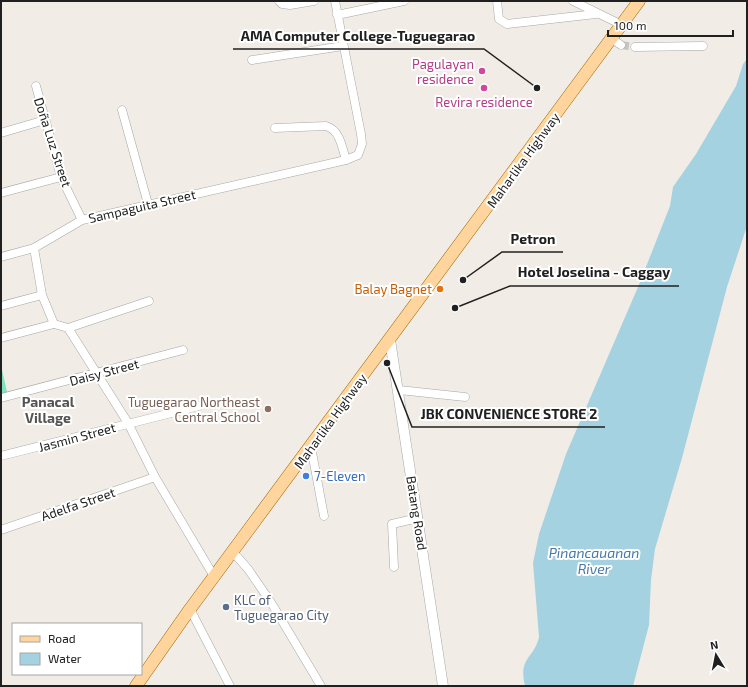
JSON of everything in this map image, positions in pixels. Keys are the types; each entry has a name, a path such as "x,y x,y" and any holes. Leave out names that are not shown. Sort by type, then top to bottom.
{"main road":[{"name":"Maharlika Highway","path":"136,686 190,609 215,578 390,340 616,42 622,25 639,1"}],"street":[{"path":"280,1 282,4 290,5 314,1"},
{"name":"Sampaguita Street","path":"1,257 34,248 82,220 346,160 358,155 362,144 335,1"},
{"path":"337,15 404,1"},
{"path":"497,1 499,19 507,24 596,14"},
{"path":"573,1 596,14 622,25"},
{"path":"252,60 343,46"},
{"path":"635,47 703,46"},
{"name":"Doña Luz Street","path":"36,86 61,177 82,220"},
{"path":"122,110 148,204"},
{"path":"1,133 45,120"},
{"path":"275,128 326,126 333,128 337,132 346,160"},
{"path":"1,193 61,177"},
{"path":"34,248 42,296 54,324"},
{"path":"1,306 42,296"},
{"path":"1,338 54,324 68,328 149,301"},
{"path":"68,328 128,423 155,477 215,578"},
{"name":"Batang Road","path":"390,340 443,686"},
{"name":"Daisy Street","path":"1,398 97,374 183,350"},
{"path":"398,390 465,397"},
{"name":"Jasmin Street","path":"1,456 199,406"},
{"path":"311,447 324,516"},
{"name":"Adelfa Street","path":"1,530 155,477"},
{"path":"394,567 392,524 418,518"},
{"path":"233,552 248,569 272,604 321,686"},
{"path":"190,609 230,686"}],"green space":[{"path":"1,365 7,392 1,394"}],"water":[{"name":"Pinancauanan River","path":"747,59 747,226 727,287 682,458 655,549 651,580 649,625 633,686 525,686 523,676 525,664 534,650 539,637 533,563 539,534 566,454 638,287 670,206 673,187 696,154 736,86 743,64"}],"tunnel":[{"path":"621,45 635,47"}],"place":[{"name":"Pagulayan residence","path":"482,71"},
{"name":"Revira residence","path":"484,88"},
{"name":"AMA Computer College-Tuguegarao","path":"537,88"},
{"name":"Petron","path":"463,280"},
{"name":"Balay Bagnet","path":"440,289"},
{"name":"Hotel Joselina - Caggay","path":"455,308"},
{"name":"JBK CONVENIENCE STORE 2","path":"387,363"},
{"name":"Tuguegarao Northeast Central School","path":"268,409"},
{"name":"7-Eleven","path":"306,476"},
{"name":"KLC of Tuguegarao City","path":"226,607"}],"district":[{"name":"Panacal Village","path":"48,410"}]}
